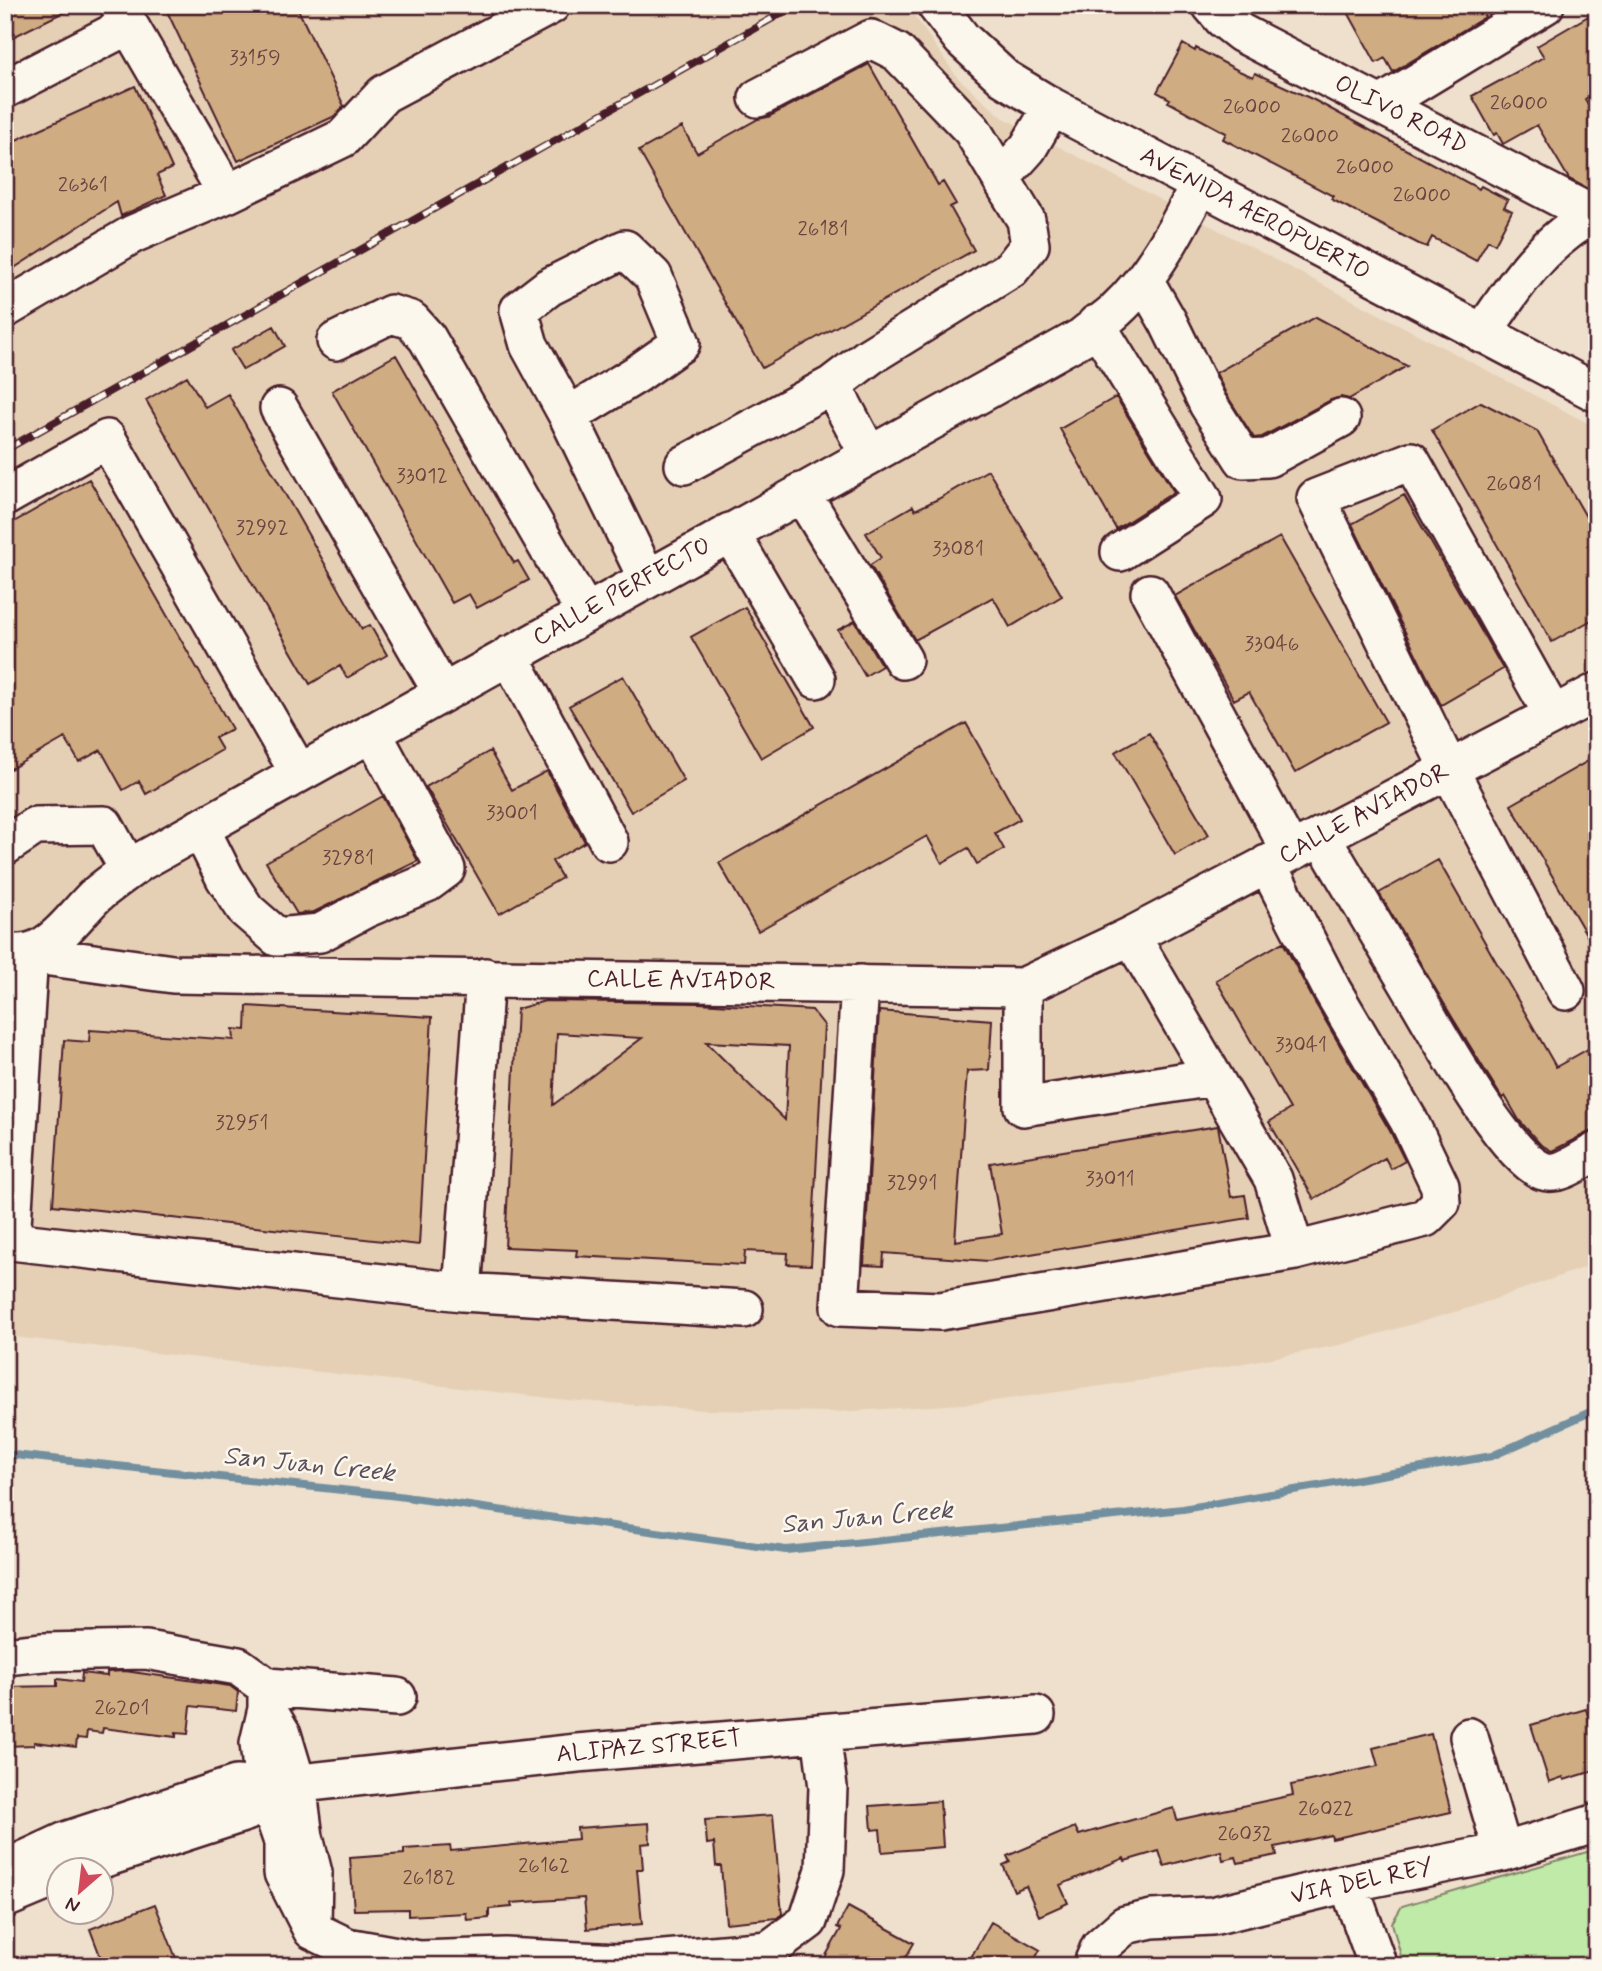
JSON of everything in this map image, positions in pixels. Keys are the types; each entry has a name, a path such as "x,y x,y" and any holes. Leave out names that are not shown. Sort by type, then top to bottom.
{"street":[{"path":"5,309 133,234 227,194 343,138 384,94 551,5"},
{"name":"AVENIDA AEROPUERTO","path":"936,5 962,40 1004,78 1052,107 1597,393"},
{"name":"OLIVO ROAD","path":"1211,5 1241,33 1595,214"},
{"path":"1382,104 1545,5"},
{"path":"5,89 124,15 227,194"},
{"path":"684,465 832,385 870,356 1011,269 1030,244 1026,220 972,130 897,52 871,39 758,99"},
{"path":"1001,178 1028,148 1052,107"},
{"name":"CALLE PERFECTO","path":"17,953 61,933 96,896 129,870 200,828 1082,337 1115,311 1144,280 1200,184"},
{"path":"1482,334 1520,279 1557,237 1595,214"},
{"path":"568,416 636,374 681,342 653,276 625,249 549,287 519,310 529,345 568,416 647,578"},
{"path":"1144,280 1168,321 1208,404 1242,459 1268,458 1341,418"},
{"path":"336,341 391,314 411,320 427,338 586,612"},
{"path":"1096,324 1203,499 1120,552"},
{"path":"832,385 869,454"},
{"path":"279,408 442,692"},
{"path":"5,497 107,439 299,774"},
{"path":"1553,715 1411,461 1316,498 1449,769 1566,991"},
{"path":"801,492 903,660"},
{"path":"730,532 816,679"},
{"path":"1150,593 1293,851 1516,1151 1535,1167 1547,1172 1561,1170 1597,1151"},
{"path":"509,655 609,842"},
{"name":"CALLE AVIADOR","path":"17,953 173,974 1023,987 1131,936 1597,692"},
{"path":"200,828 225,878 246,910 277,937 320,933 366,909 427,883 446,869 372,732"},
{"path":"5,846 35,826 104,825 129,870"},
{"path":"860,984 840,1307 940,1311 1295,1251 1425,1218 1441,1202 1440,1186 1409,1121 1332,990 1293,851"},
{"path":"1131,936 1273,1180 1295,1251"},
{"path":"17,953 8,1241 462,1292 744,1309"},
{"path":"462,1292 485,977"},
{"path":"1023,987 1023,1107 1213,1077"},
{"path":"5,1656 145,1650 238,1666 267,1698 397,1697"},
{"path":"267,1698 259,1743 280,1786 283,1873 312,1930 347,1947 419,1960 505,1957 618,1963 769,1950 808,1921 825,1870 828,1787 821,1732"},
{"name":"ALIPAZ STREET","path":"5,1869 68,1840 236,1785 280,1786 454,1765 1036,1715"},
{"path":"1469,1737 1503,1852"},
{"path":"111,1856 246,1812 280,1786"},
{"name":"VIA DEL REY","path":"1092,1966 1100,1947 1125,1925 1152,1919 1213,1916 1348,1883 1503,1852 1597,1823"},
{"path":"5,1899 46,1882"},
{"path":"1348,1883 1378,1966"}],"shaded area":[{"path":"5,5 907,5 957,77 1002,117 1597,428 1597,1263 1472,1307 1340,1345 1180,1375 979,1403 835,1412 705,1410 567,1400 5,1336"}],"green space":[{"path":"1597,1849 1597,1966 1406,1966 1392,1923 1402,1906"}],"building":[{"path":"5,5 78,5 5,41"},
{"path":"164,5 296,5 344,106 335,116 238,161"},
{"path":"1344,5 1479,5 1485,17 1393,72 1385,58 1376,63"},
{"path":"1597,11 1597,92 1585,99 1597,119 1597,184 1588,189 1569,179 1537,125 1503,144 1497,133 1494,135 1472,96 1544,57 1537,46"},
{"path":"1183,44 1253,77 1255,73 1314,100 1479,189 1481,186 1508,200 1504,207 1512,211 1495,244 1488,240 1476,261 1432,237 1427,247 1419,244 1223,139 1226,133 1168,102 1170,99 1157,92"},
{"path":"869,64 938,185 943,182 956,204 950,207 974,250 762,368 639,151 682,127 697,153 758,119 768,117"},
{"path":"135,86 172,168 157,175 166,195 121,216 117,202 5,274 5,145"},
{"path":"1316,317 1407,366 1349,399 1341,397 1331,400 1262,437 1254,438 1216,373"},
{"path":"274,326 285,346 243,370 231,350"},
{"path":"396,355 514,563 518,561 529,580 477,608 469,594 452,603 332,391"},
{"path":"187,376 205,407 228,394 362,629 370,625 387,655 347,678 340,666 310,684 146,400"},
{"path":"1116,397 1174,492 1116,529 1060,429"},
{"path":"1481,402 1537,431 1597,536 1597,617 1552,642 1432,430"},
{"path":"988,470 1062,596 1010,627 993,597 915,640 870,565 881,558 866,533 913,506 915,510 938,499"},
{"path":"89,479 232,729 215,738 222,750 146,794 139,781 123,790 101,750 79,762 65,738 5,772 5,527"},
{"path":"1404,495 1503,669 1441,705 1352,524"},
{"path":"1280,537 1386,722 1295,773 1249,692 1234,700 1175,596"},
{"path":"745,607 814,727 761,758 691,637"},
{"path":"855,621 882,666 865,676 838,630"},
{"path":"623,676 684,781 631,812 569,706"},
{"path":"966,723 1020,819 995,833 1004,849 977,864 968,848 942,863 927,836 758,931 719,863"},
{"path":"1149,733 1209,835 1175,855 1115,752"},
{"path":"490,751 512,790 547,771 585,842 552,861 562,878 499,914 426,787"},
{"path":"1597,756 1597,953 1511,805"},
{"path":"383,796 418,861 314,912 297,914 266,862"},
{"path":"1438,860 1556,1067 1597,1044 1597,1130 1552,1151 1540,1144 1519,1120 1505,1096 1502,1098 1452,1017 1379,893"},
{"path":"1283,942 1405,1161 1391,1169 1385,1158 1314,1199 1269,1122 1290,1109 1216,980"},
{"path":"545,1001 699,1003 812,1010 824,1025 811,1265 787,1264 788,1253 745,1251 744,1265 576,1256 577,1250 505,1247 517,1009","holes":["557,1033 642,1038 553,1105","706,1042 789,1046 785,1120"]},
{"path":"247,1006 432,1017 419,1245 53,1205 64,1040 89,1042 90,1030 234,1040 233,1029 246,1030"},
{"path":"879,1011 992,1020 989,1070 967,1071 955,1241 1002,1234 990,1163 1218,1126 1231,1197 1245,1195 1249,1218 988,1261 884,1253 883,1266 864,1265"},
{"path":"125,1671 230,1686 238,1692 236,1711 191,1706 188,1734 176,1733 176,1737 103,1728 102,1733 87,1731 86,1739 77,1738 76,1747 34,1742 34,1745 5,1746 5,1687 57,1686 57,1679 81,1682 82,1673 107,1676 107,1672"},
{"path":"1586,1709 1597,1743 1597,1770 1549,1782 1531,1725"},
{"path":"1431,1734 1451,1812 1332,1839 1331,1835 1275,1847 1277,1855 1238,1863 1236,1857 1223,1860 1221,1851 1164,1866 1159,1851 1125,1861 1124,1858 1060,1885 1068,1903 1039,1916 1026,1886 1014,1891 1003,1865 1010,1862 1007,1856 1075,1827 1079,1835 1174,1808 1177,1820 1293,1795 1291,1785 1378,1766 1373,1748"},
{"path":"940,1801 943,1847 882,1852 880,1829 872,1830 870,1806"},
{"path":"773,1815 782,1914 777,1918 726,1923 721,1866 716,1866 714,1843 707,1844 705,1820"},
{"path":"649,1823 650,1843 641,1844 643,1869 637,1869 642,1924 587,1929 584,1898 511,1903 512,1907 489,1909 489,1918 467,1920 466,1913 408,1916 408,1909 354,1910 350,1858 404,1854 404,1849 450,1846 451,1851 578,1839 577,1828"},
{"path":"155,1904 179,1966 104,1966 90,1929 116,1926 116,1919"},
{"path":"848,1907 914,1943 901,1966 820,1966 841,1929 837,1927"},
{"path":"991,1922 1040,1950 1031,1966 966,1966"}],"waterway":[{"name":"San Juan Creek","path":"5,1454 398,1496 786,1550 1183,1509 1492,1456 1597,1409"}],"railway":[{"path":"5,450 796,5"}]}
